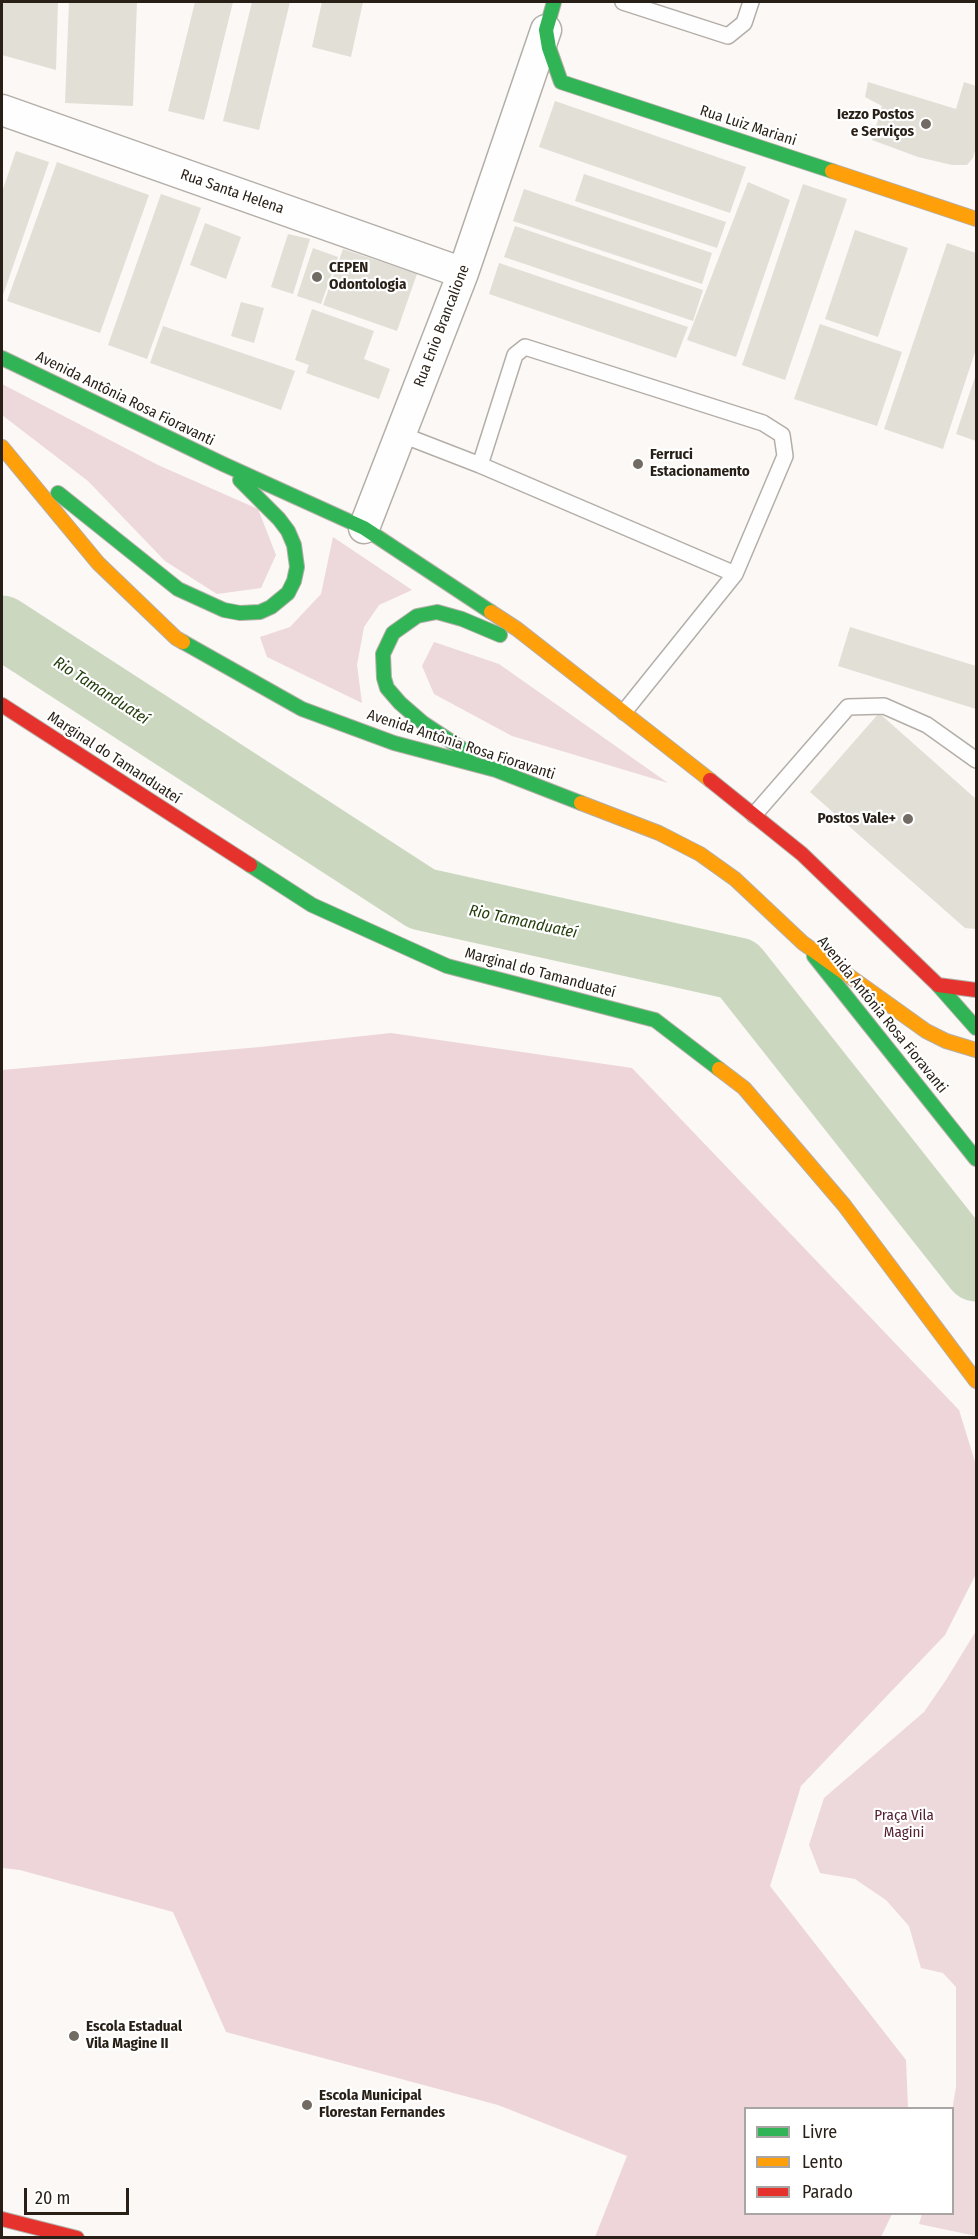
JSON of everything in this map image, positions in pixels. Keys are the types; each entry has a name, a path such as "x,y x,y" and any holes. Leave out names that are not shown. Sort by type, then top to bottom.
{"main road":[{"name":"Rua Enio Brancalione","path":"546,30 554,2"},
{"path":"546,30 549,48 561,82"},
{"name":"Rua Luiz Mariani","path":"561,82 976,219"},
{"name":"Avenida Antônia Rosa Fioravanti","path":"2,358 223,464 364,528 517,629 802,854 938,985 976,1028"},
{"path":"5,451 178,589 224,610 240,614 260,612 271,608 288,593 297,567 294,544 279,519 223,464"},
{"name":"Avenida Antônia Rosa Fioravanti","path":"5,451 98,563 176,638 302,709 394,743 496,770 659,832 700,855 735,879 803,943 976,1159"},
{"path":"496,770 423,723 400,703 387,687 384,678 383,654 393,633 417,616 437,612 483,628 571,670"},
{"name":"Marginal do Tamanduateí","path":"2,705 312,905 447,966 655,1020 744,1088 844,1205 976,1381"},
{"path":"803,943 926,1031 946,1041 976,1050"},
{"path":"938,985 976,990"},
{"path":"2,2218 77,2238"}],"street":[{"name":"Rua Enio Brancalione","path":"364,528 463,273 546,30"},
{"name":"Rua Enio Brancalione","path":"515,123 561,82"},
{"name":"Rua Santa Helena","path":"2,110 463,273"}],"lane":[{"path":"623,2 728,36 744,23 751,2"},
{"path":"480,465 515,355 525,346 763,423 782,435 785,456 735,574 624,712"},
{"path":"400,434 480,465 735,574"},
{"path":"754,815 848,707 884,706 927,725 976,760"}],"green space":[{"path":"2,384 158,465 258,509 276,555 261,588 217,594 165,561 88,481 2,415"},
{"path":"333,537 412,590 379,605 364,627 357,665 362,703 267,657 260,637 290,627 321,594"},
{"path":"434,642 499,664 668,783 512,736 434,694 422,666"},
{"name":"Praça Vila Magini","path":"976,1631 976,2236 919,2224 922,2215 954,2215 953,2107 956,2087 956,1987 943,1973 921,1968 909,1926 886,1900 855,1879 820,1873 809,1845 824,1798 924,1712"}],"shaded area":[{"path":"391,1033 632,1068 959,1410 976,1465 976,1574 945,1635 801,1786 770,1886 906,2060 908,2107 744,2107 744,2215 892,2215 881,2237 595,2237 627,2156 498,2105 226,2032 173,1912 20,1870 2,1868 2,1070"}],"building":[{"path":"2,2 58,2 56,70 2,55"},
{"path":"69,2 137,2 133,106 65,103"},
{"path":"195,2 233,2 204,120 168,111"},
{"path":"252,2 290,2 259,130 223,121"},
{"path":"322,2 363,2 351,57 312,47"},
{"name":"Iezzo Postos e Serviços","path":"868,82 956,109 964,82 976,86 976,147 973,158 967,165 952,165 918,157 872,140 882,106 865,97"},
{"path":"555,101 746,167 730,213 539,147"},
{"path":"16,151 49,162 2,298 2,192"},
{"path":"57,162 149,195 100,333 7,301"},
{"path":"584,174 726,222 717,248 575,201"},
{"path":"748,182 790,200 736,357 687,340"},
{"path":"803,184 847,199 785,380 742,365"},
{"path":"524,189 712,253 702,284 513,221"},
{"path":"161,194 201,208 147,359 108,345"},
{"path":"205,223 241,237 226,279 190,265"},
{"path":"515,226 703,290 693,321 504,257"},
{"path":"855,230 908,248 878,337 825,319"},
{"path":"288,234 310,239 293,294 271,287"},
{"path":"947,243 976,253 976,349 943,449 884,429"},
{"name":"CEPEN Odontologia","path":"313,248 338,257 321,304 297,296"},
{"path":"343,249 417,274 397,331 323,305"},
{"path":"499,263 688,327 676,358 489,294"},
{"path":"241,302 264,308 254,343 231,336"},
{"path":"312,309 374,331 364,359 390,369 379,399 306,373 309,365 295,360"},
{"path":"820,324 902,352 877,426 794,399"},
{"path":"163,326 295,371 281,410 150,363"},
{"path":"976,374 976,441 956,434"},
{"path":"850,627 976,666 976,709 838,666"},
{"name":"Postos Vale+","path":"879,713 976,799 976,929 965,928 810,792"}],"waterway":[{"name":"Rio Tamanduateí","path":"2,627 422,899 738,969 976,1270"}],"traffic: fast":[{"path":"554,2 546,30 549,48 561,82 832,171"},
{"path":"2,358 223,464 364,528 491,612"},
{"path":"58,493 178,589 224,610 240,613 260,612 271,607 288,593 297,567 294,545 279,519 240,480"},
{"path":"470,754 423,723 400,703 387,688 384,678 383,654 393,633 417,616 437,612 462,619 500,635"},
{"path":"183,642 302,709 394,743 496,770 581,803"},
{"path":"250,865 312,905 447,966 655,1020 719,1069"},
{"path":"814,956 976,1159"},
{"path":"938,985 976,1028"}],"traffic: slow":[{"path":"832,171 976,219"},
{"path":"2,447 98,563 176,638 183,642"},
{"path":"491,612 517,629 710,780"},
{"path":"581,803 659,833 700,854 735,879 803,943 926,1031 946,1041 976,1050"},
{"path":"719,1069 744,1088 844,1205 976,1381"}],"traffic: jam":[{"path":"2,705 250,865"},
{"path":"710,780 802,854 938,985 976,990"},
{"path":"2,2219 77,2238"}],"place":[{"name":"Iezzo Postos e Serviços","path":"926,124"},
{"name":"CEPEN Odontologia","path":"317,277"},
{"name":"Ferruci Estacionamento","path":"638,464"},
{"name":"Postos Vale+","path":"908,819"},
{"name":"Escola Estadual Vila Magine II","path":"74,2036"},
{"name":"Escola Municipal Florestan Fernandes","path":"307,2105"}]}
